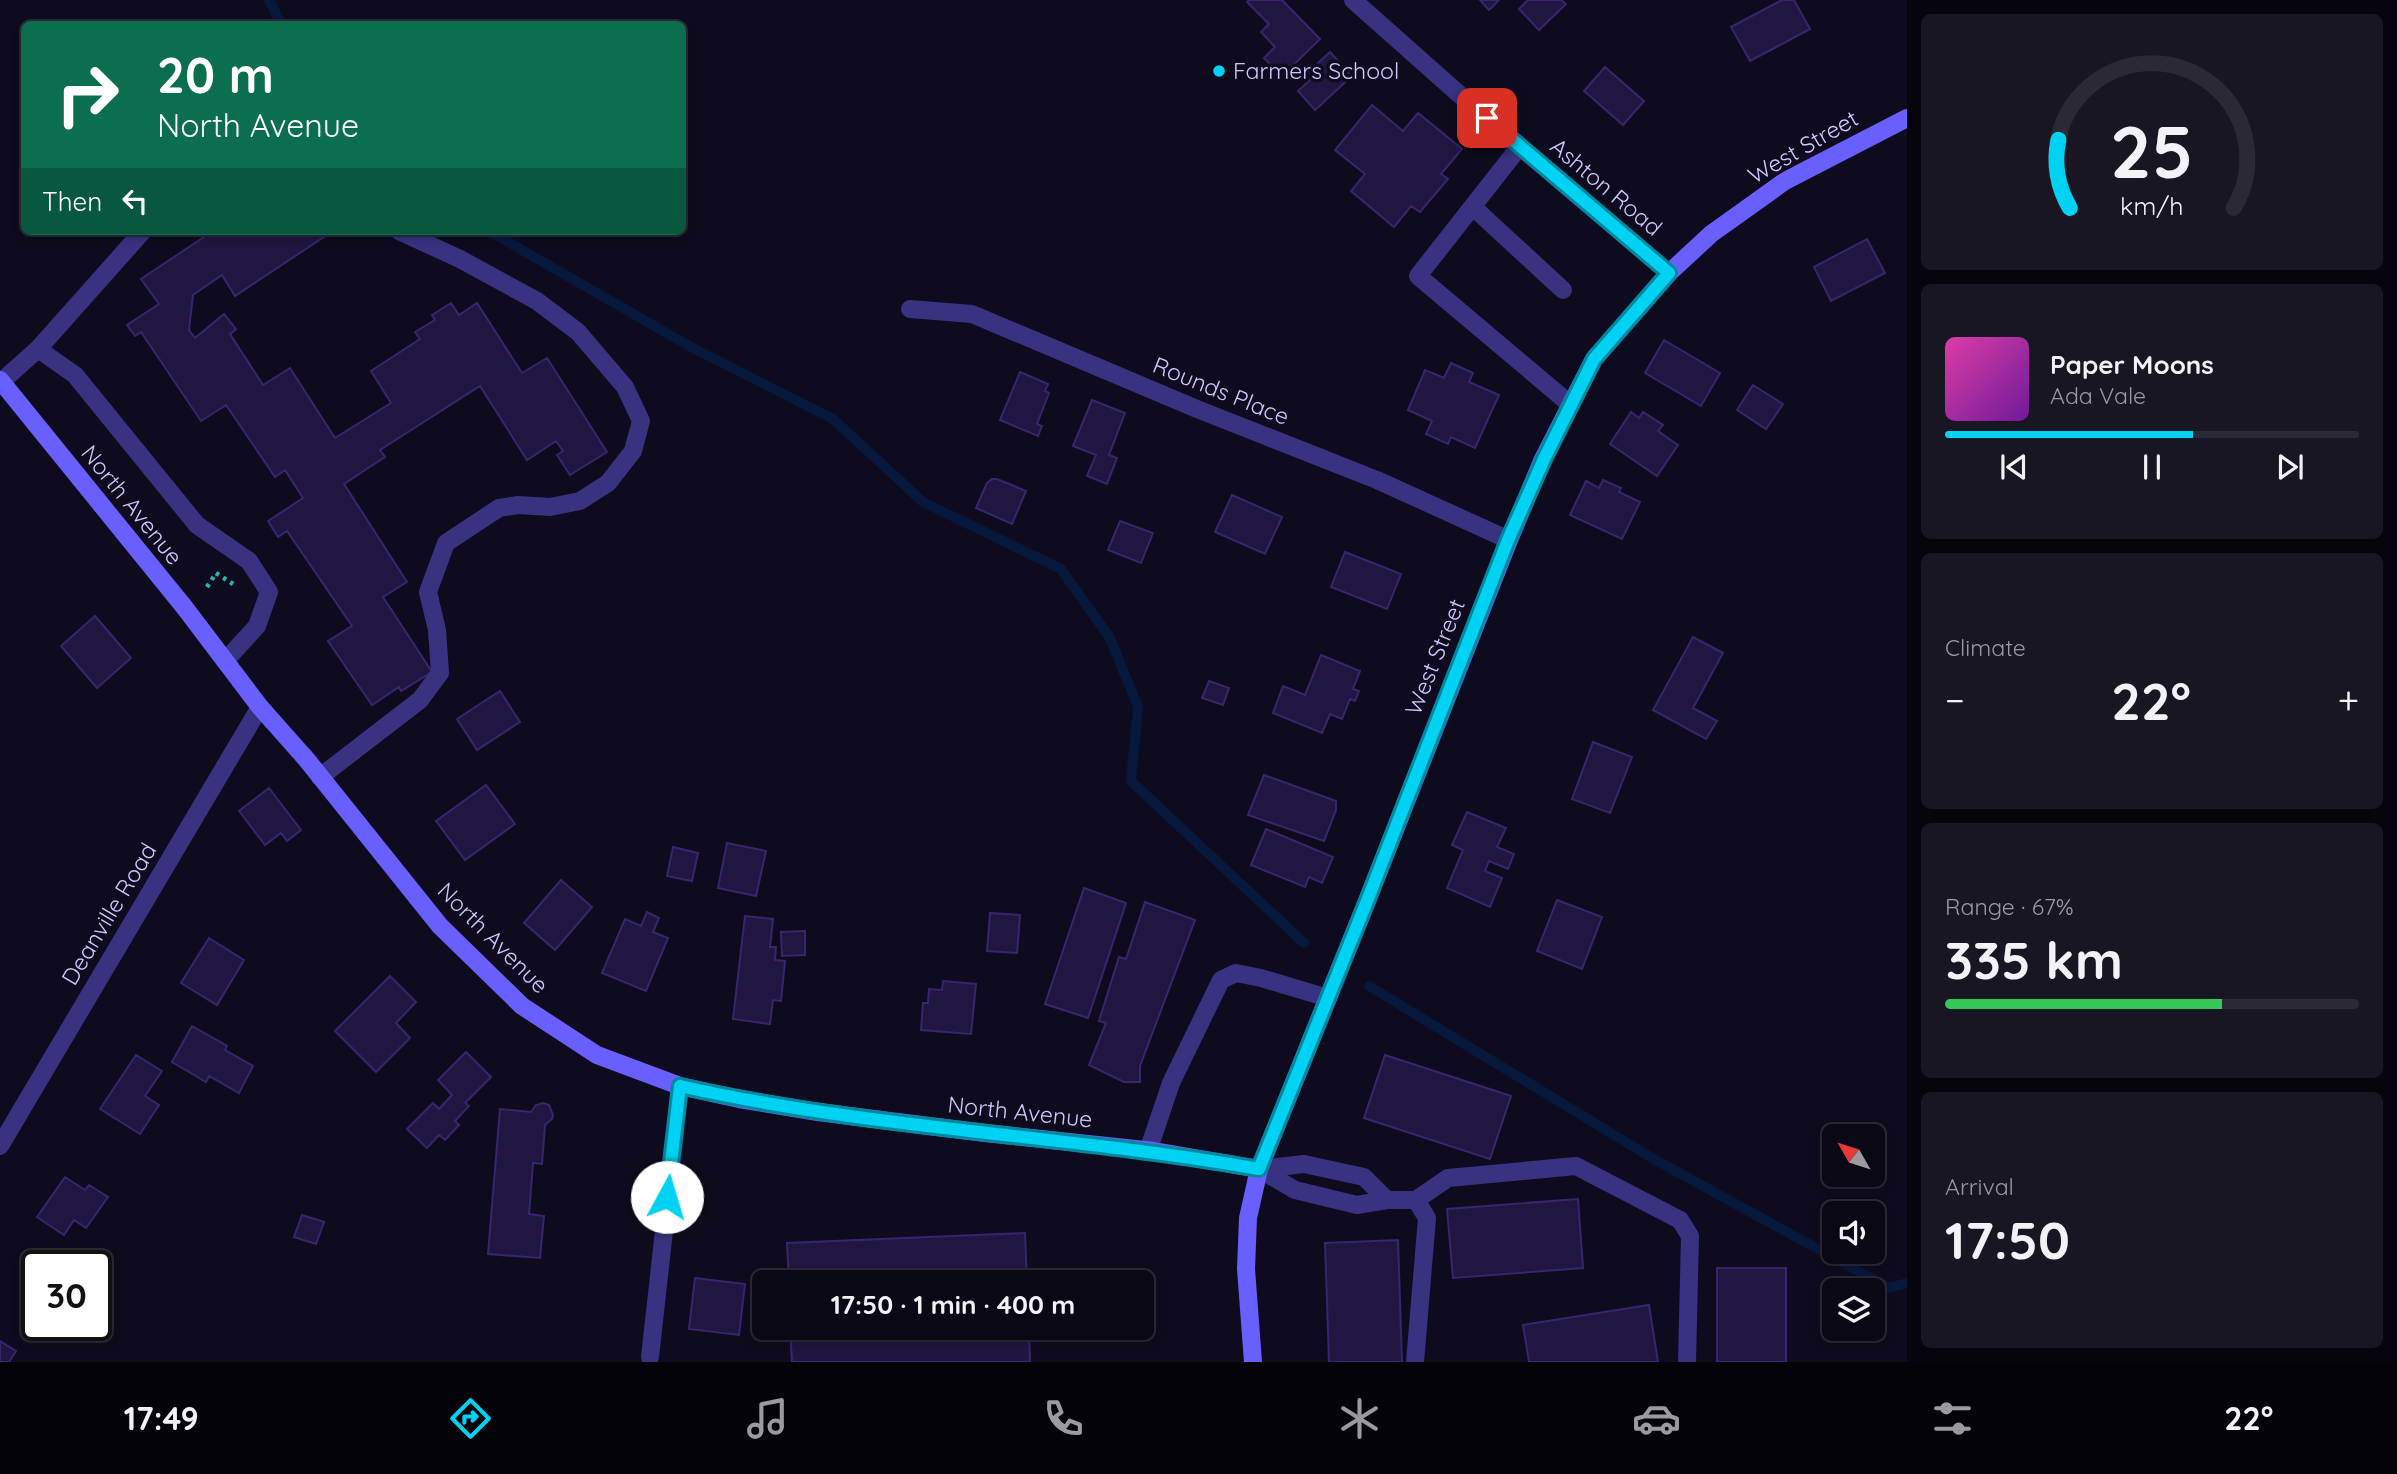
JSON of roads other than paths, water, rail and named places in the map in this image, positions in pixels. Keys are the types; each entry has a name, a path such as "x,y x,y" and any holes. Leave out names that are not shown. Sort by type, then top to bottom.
{"main road":[{"name":"West Street","path":"1253,1362 1246,1269 1248,1218 1259,1169 1508,540 1544,459 1594,359 1669,273 1711,234 1785,181 1907,118"},
{"name":"North Avenue","path":"1,381 260,707 440,926 523,1006 597,1055 680,1086 739,1099 818,1112 1148,1151 1259,1169"}],"street":[{"name":"Ashton Road","path":"1353,0 1669,273"},
{"path":"1520,146 1418,276 1571,405"},
{"path":"1473,207 1563,290"},
{"path":"1,381 38,349 139,235"},
{"path":"320,777 420,700 440,673 437,630 428,592 446,543 499,508 518,505 550,507 580,501 608,483 633,450 641,421 625,387 578,332 528,296 460,259 408,235"},
{"name":"Rounds Place","path":"910,309 972,314 1197,410 1377,480 1508,540"},
{"path":"38,349 75,375 197,525 249,561 269,592 257,626 225,662"},
{"name":"Deanville Road","path":"0,1146 260,707"},
{"path":"1148,1151 1171,1083 1221,980 1236,973 1328,998"},
{"path":"650,1357 680,1086"},
{"path":"1259,1169 1304,1164 1364,1177 1387,1200"},
{"path":"1259,1169 1296,1190 1357,1205 1387,1200 1416,1200 1448,1178 1576,1166 1680,1220 1690,1236 1688,1362"},
{"path":"1415,1362 1427,1218 1416,1200"}],"waterway":[{"path":"269,0 280,21"},
{"path":"496,235 691,347 833,419 923,502 1061,569 1110,638 1138,707 1131,781 1304,943"},
{"path":"1369,986 1652,1158 1889,1288 1907,1283"}],"place":[{"name":"Farmers School","path":"1219,71"}]}
